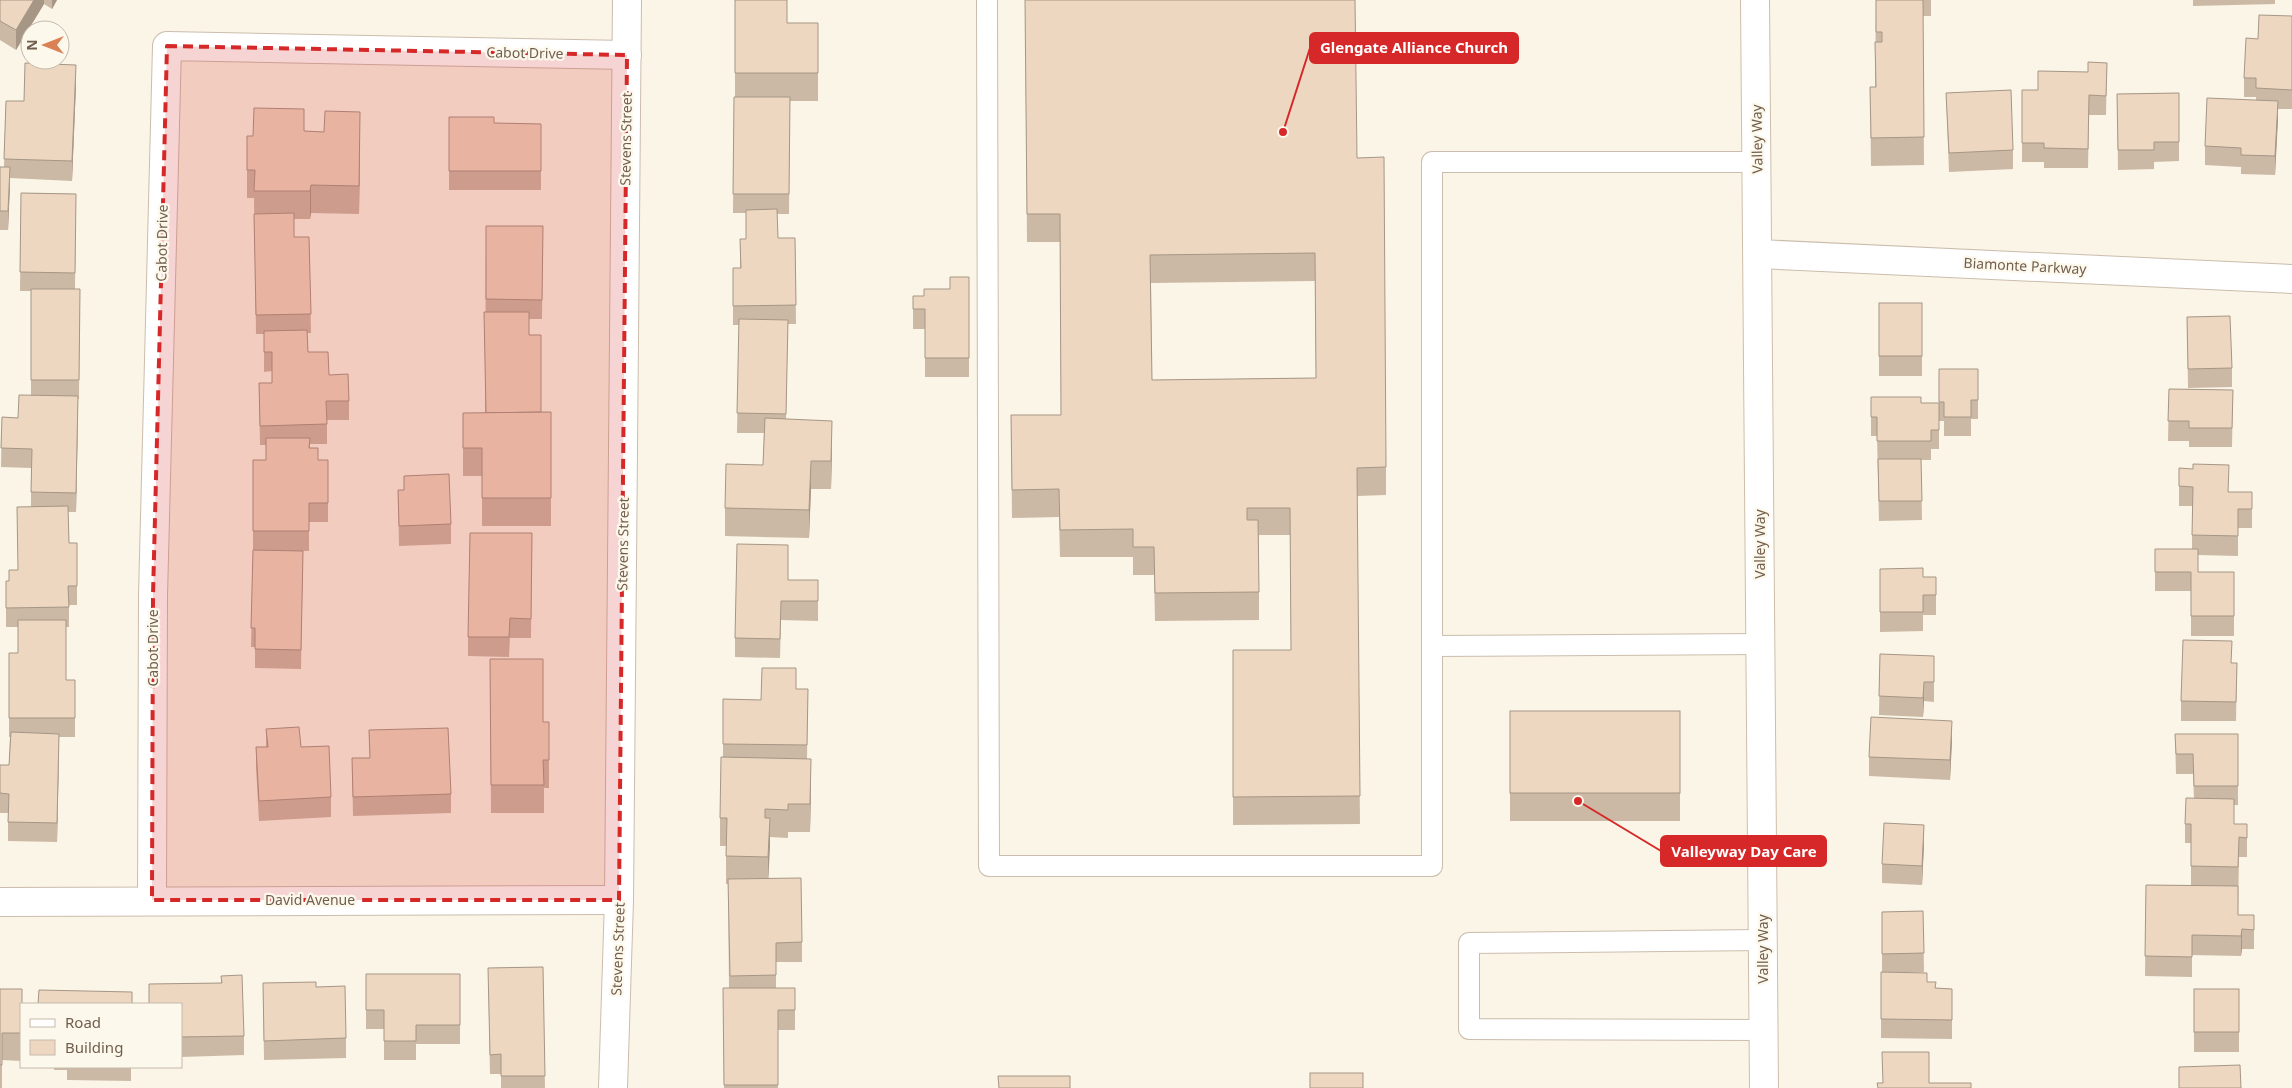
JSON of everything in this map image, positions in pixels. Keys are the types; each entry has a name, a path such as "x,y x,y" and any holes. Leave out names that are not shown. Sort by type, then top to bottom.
{"street":[{"name":"Stevens Street","path":"613,1088 620,900 627,0"},
{"name":"Valley Way","path":"1755,0 1759,254 1764,1088"},
{"name":"Cabot Drive","path":"152,900 153,596 167,46 627,55"},
{"name":"Biamonte Parkway","path":"1759,254 2292,279"},
{"name":"David Avenue","path":"0,902 152,900 620,900"}],"lane":[{"path":"987,0 989,866 1432,866 1432,162 1757,162"},
{"path":"1432,646 1760,644"},
{"path":"1763,940 1469,943 1468,1029 1764,1030"}],"highlighted area":[{"path":"167,46 627,55 619,900 152,900 153,596"}],"building":[{"path":"0,0 34,0 22,20 20,20 16,30 0,21"},
{"path":"735,0 787,0 787,23 818,23 818,73 735,73"},
{"path":"1025,0 1355,0 1357,158 1384,157 1386,467 1357,468 1360,796 1233,797 1233,650 1291,650 1290,508 1247,508 1247,520 1258,520 1259,592 1155,593 1154,547 1133,547 1133,529 1060,530 1059,489 1012,490 1011,415 1061,415 1060,214 1027,214","holes":["1315,253 1316,378 1152,380 1150,255"]},
{"path":"1876,0 1923,0 1924,137 1871,138 1870,87 1876,87 1875,42 1882,42 1882,32 1876,32"},
{"path":"2259,15 2292,16 2292,90 2256,88 2256,78 2244,78 2246,38 2258,39"},
{"path":"2088,62 2107,63 2106,96 2089,95 2088,149 2044,148 2044,143 2022,143 2022,90 2038,90 2038,71 2088,72"},
{"path":"70,65 76,65 72,161 4,159 6,101 24,101 25,70 70,70"},
{"path":"2011,90 2013,150 1949,153 1946,93"},
{"path":"2179,93 2179,142 2154,142 2154,150 2118,150 2117,94"},
{"path":"734,97 790,97 789,194 733,194"},
{"path":"2207,98 2278,101 2275,156 2241,155 2241,148 2205,146"},
{"path":"254,108 304,109 304,131 324,132 325,111 360,112 359,186 311,185 310,191 254,191 255,170 247,170 247,136 253,136"},
{"path":"449,117 494,117 494,123 541,124 541,171 449,171"},
{"path":"0,167 10,167 8,211 0,211"},
{"path":"21,193 76,194 75,273 20,272"},
{"path":"777,209 778,238 795,238 796,305 733,306 733,268 741,268 740,239 746,239 746,210"},
{"path":"294,213 294,237 309,237 311,314 256,315 254,214"},
{"path":"486,226 543,226 542,300 486,299"},
{"path":"950,277 969,277 969,358 925,358 925,309 913,309 913,296 924,296 924,289 950,289"},
{"path":"31,289 80,289 79,380 31,380"},
{"path":"1879,303 1922,303 1922,356 1879,356"},
{"path":"484,312 529,312 529,335 541,335 541,412 486,413"},
{"path":"2230,316 2232,368 2188,369 2187,317"},
{"path":"739,319 788,320 786,414 737,413"},
{"path":"307,330 308,352 328,352 329,375 348,374 349,401 326,401 327,424 260,426 259,383 272,383 272,352 264,352 264,331"},
{"path":"1939,369 1978,369 1978,400 1971,400 1971,417 1944,417 1944,402 1939,402"},
{"path":"2169,389 2233,390 2232,428 2189,428 2189,421 2168,421"},
{"path":"19,395 78,396 76,493 31,492 32,449 1,448 2,417 18,418"},
{"path":"1871,397 1921,397 1921,403 1939,403 1939,430 1931,430 1931,441 1877,441 1877,417 1871,417"},
{"path":"551,412 551,498 482,498 482,448 463,448 463,413"},
{"path":"765,418 832,421 831,461 811,461 809,510 725,508 726,464 763,465"},
{"path":"266,438 310,438 309,448 318,448 318,460 328,460 328,503 309,503 309,531 253,531 253,460 266,460"},
{"path":"1878,459 1921,459 1922,501 1879,501"},
{"path":"2193,464 2229,465 2228,492 2252,492 2252,509 2238,509 2238,536 2192,535 2193,487 2179,486 2179,468 2193,469"},
{"path":"449,474 451,524 399,526 398,490 404,490 404,476"},
{"path":"68,506 69,543 77,543 77,586 68,586 69,607 6,608 6,581 9,581 9,570 18,570 17,507"},
{"path":"470,533 532,533 531,619 510,618 509,637 468,637"},
{"path":"737,544 788,545 788,580 818,580 818,601 781,601 780,639 735,638"},
{"path":"2155,549 2198,549 2198,572 2234,572 2234,616 2191,616 2191,572 2155,572"},
{"path":"253,550 303,551 301,650 255,649 255,628 251,628"},
{"path":"1923,568 1923,577 1936,577 1936,595 1923,595 1923,612 1880,612 1880,569"},
{"path":"18,620 66,620 66,680 75,680 75,718 9,718 9,653 18,653"},
{"path":"2183,640 2232,641 2231,663 2237,663 2236,702 2181,701"},
{"path":"1880,654 1934,656 1934,682 1924,682 1923,698 1879,696"},
{"path":"490,659 543,659 543,722 549,722 549,760 543,760 544,785 491,785"},
{"path":"762,668 796,668 796,689 808,689 807,745 723,744 723,699 761,700"},
{"path":"1510,711 1680,711 1680,793 1510,793"},
{"path":"1871,717 1952,721 1950,760 1869,757"},
{"path":"299,727 301,747 329,746 331,797 259,801 256,747 268,747 266,729"},
{"path":"448,728 451,794 353,797 352,758 370,758 369,730"},
{"path":"11,732 59,734 57,823 8,822 9,794 0,793 0,765 9,765"},
{"path":"2175,734 2238,734 2238,786 2194,786 2193,754 2176,754"},
{"path":"721,757 811,759 810,804 788,804 788,810 765,809 765,818 770,818 768,857 726,856 727,818 720,818"},
{"path":"2186,798 2234,799 2234,824 2247,824 2247,838 2239,837 2238,867 2191,866 2191,824 2185,824"},
{"path":"1884,823 1924,825 1922,866 1882,864"},
{"path":"801,878 802,942 776,943 776,975 730,976 728,879"},
{"path":"2146,885 2238,886 2238,915 2254,915 2254,930 2242,929 2241,936 2192,935 2192,957 2145,956"},
{"path":"1923,911 1924,953 1882,954 1882,912"},
{"path":"543,967 545,1076 501,1076 501,1054 490,1055 488,968"},
{"path":"1881,972 1927,973 1927,982 1936,982 1935,988 1952,989 1952,1020 1881,1019"},
{"path":"366,974 460,974 460,1025 416,1025 416,1041 384,1041 384,1010 366,1010"},
{"path":"242,975 244,1036 182,1037 182,1003 149,1003 149,984 222,983 221,976"},
{"path":"316,982 316,987 345,986 346,1038 264,1041 263,983"},
{"path":"723,988 795,988 795,1010 778,1010 778,1085 724,1085"},
{"path":"0,989 22,989 20,1033 2,1033 2,1065 0,1065"},
{"path":"2194,989 2239,989 2239,1032 2194,1032"},
{"path":"39,990 132,992 132,1003 38,1003"},
{"path":"1882,1052 1929,1052 1929,1083 1971,1083 1971,1088 1878,1088 1877,1083 1883,1083"},
{"path":"2240,1065 2241,1088 2179,1088 2179,1067"},
{"path":"1310,1073 1363,1073 1363,1088 1310,1088"},
{"path":"998,1076 1070,1076 1070,1088 999,1088"}],"place":[{"name":"Glengate Alliance Church","path":"1283,132"},
{"name":"Valleyway Day Care","path":"1578,801"}]}
